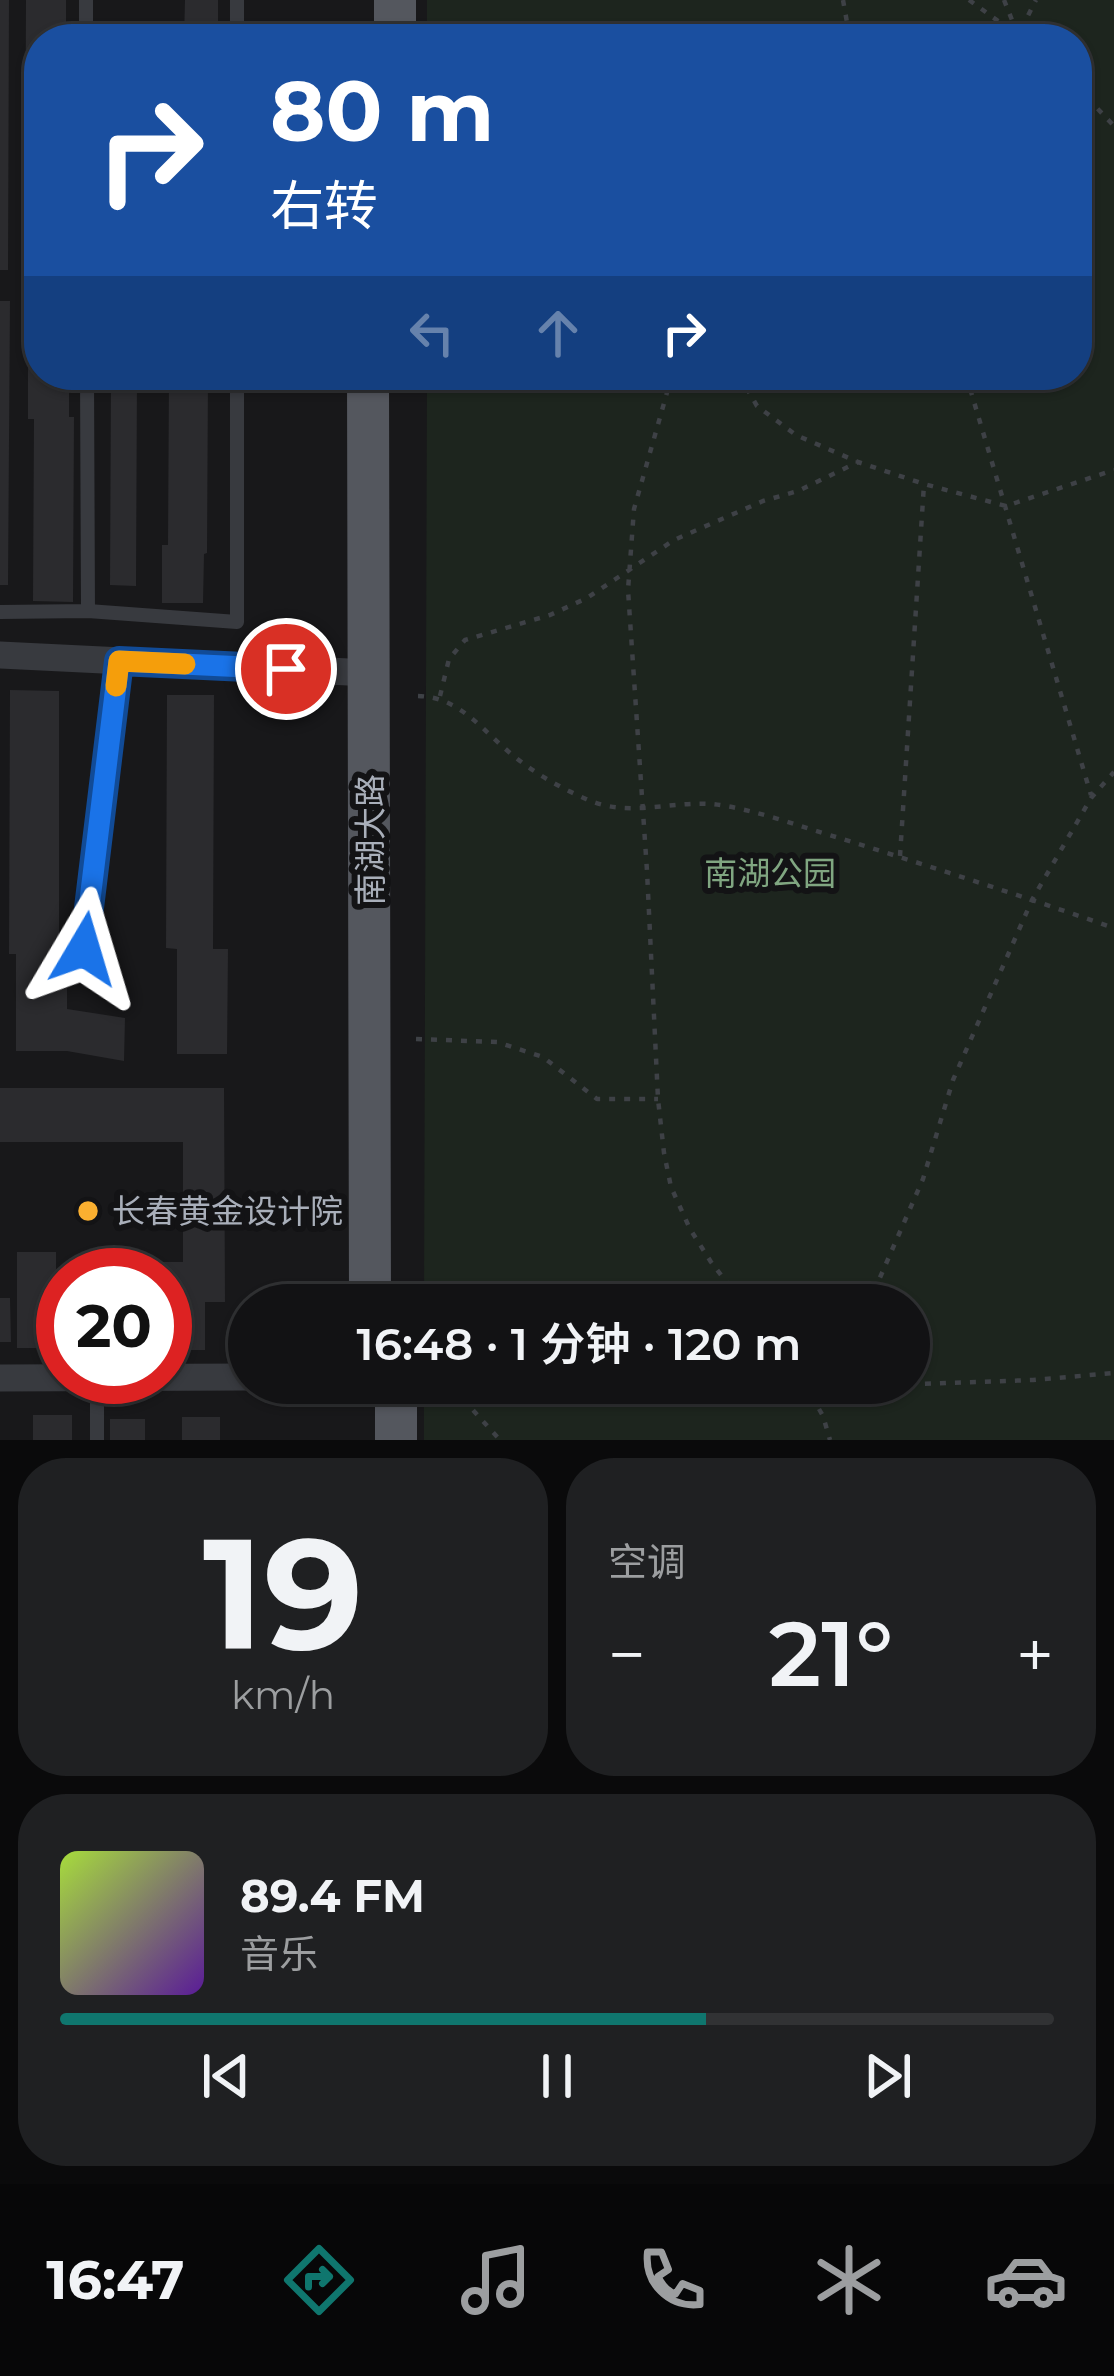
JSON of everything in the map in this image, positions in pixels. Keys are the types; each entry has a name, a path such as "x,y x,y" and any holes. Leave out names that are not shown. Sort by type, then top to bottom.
{"main road":[{"name":"南湖大路","path":"368,390 370,1284"},
{"name":"南湖大路","path":"396,390 397,1284"},
{"path":"369,1440 370,1404"},
{"path":"396,1440 403,1404"}],"street":[{"path":"0,655 369,674"},
{"path":"192,1377 228,1377"},
{"path":"0,1378 36,1378"}],"lane":[{"path":"87,390 88,611"},
{"path":"0,612 88,611 237,622 237,390"},
{"path":"84,949 119,661"},
{"path":"97,1404 97,1440"}],"path":[{"path":"969,0 1002,24"},
{"path":"1092,103 1114,126"},
{"path":"668,390 634,508 628,590 658,1100 671,1186 691,1229 727,1284"},
{"path":"748,390 757,406 796,435 923,484 1006,506 1114,470"},
{"path":"971,390 1091,798"},
{"path":"440,696 449,659 465,640 550,615 587,598 674,540 858,462"},
{"path":"900,858 923,484"},
{"path":"418,696 440,696 518,760 592,802 642,809 712,804 778,820 1114,928"},
{"path":"877,1284 923,1179 953,1080 1032,900 1091,798 1114,772"},
{"path":"416,1039 497,1042 543,1057 596,1099 658,1100"},
{"path":"930,1383 1114,1373"},
{"path":"467,1404 500,1440"},
{"path":"816,1404 830,1440"}],"green space":[{"name":"南湖公园","path":"427,0 1114,0 1114,1440 424,1440 424,1404 930,1404 930,1284 424,1284 427,390 1092,390 1092,24 427,24"}],"building":[{"path":"0,0 9,0 8,270 0,270"},
{"path":"26,0 66,0 66,24 26,24"},
{"path":"185,0 218,0 218,24 184,24"},
{"path":"0,301 10,301 8,585 0,585"},
{"path":"28,390 69,390 69,417 74,417 73,602 33,601 34,419 28,419"},
{"path":"111,390 137,390 136,586 110,585"},
{"path":"169,390 208,390 203,603 162,603 162,545 168,545"},
{"path":"10,690 59,691 59,954 67,954 67,1009 125,1018 124,1061 67,1051 16,1051 16,954 9,954"},
{"path":"167,695 214,695 213,949 228,949 227,1054 177,1054 177,949 166,948"},
{"path":"0,1088 224,1088 225,1302 205,1302 205,1350 192,1350 192,1248 183,1248 183,1142 0,1142"},
{"path":"17,1252 36,1252 36,1348 17,1348"},
{"path":"0,1298 10,1298 11,1342 0,1342"},
{"path":"33,1415 72,1415 72,1440 33,1440"},
{"path":"182,1417 220,1417 220,1440 182,1440"},
{"path":"110,1419 145,1419 145,1440 110,1440"}],"slow traffic":[{"path":"116,686 119,661 185,664"}],"place":[{"name":"长春黄金设计院","path":"88,1211"}],"route":[{"path":"84,949 119,661 286,669"}]}
